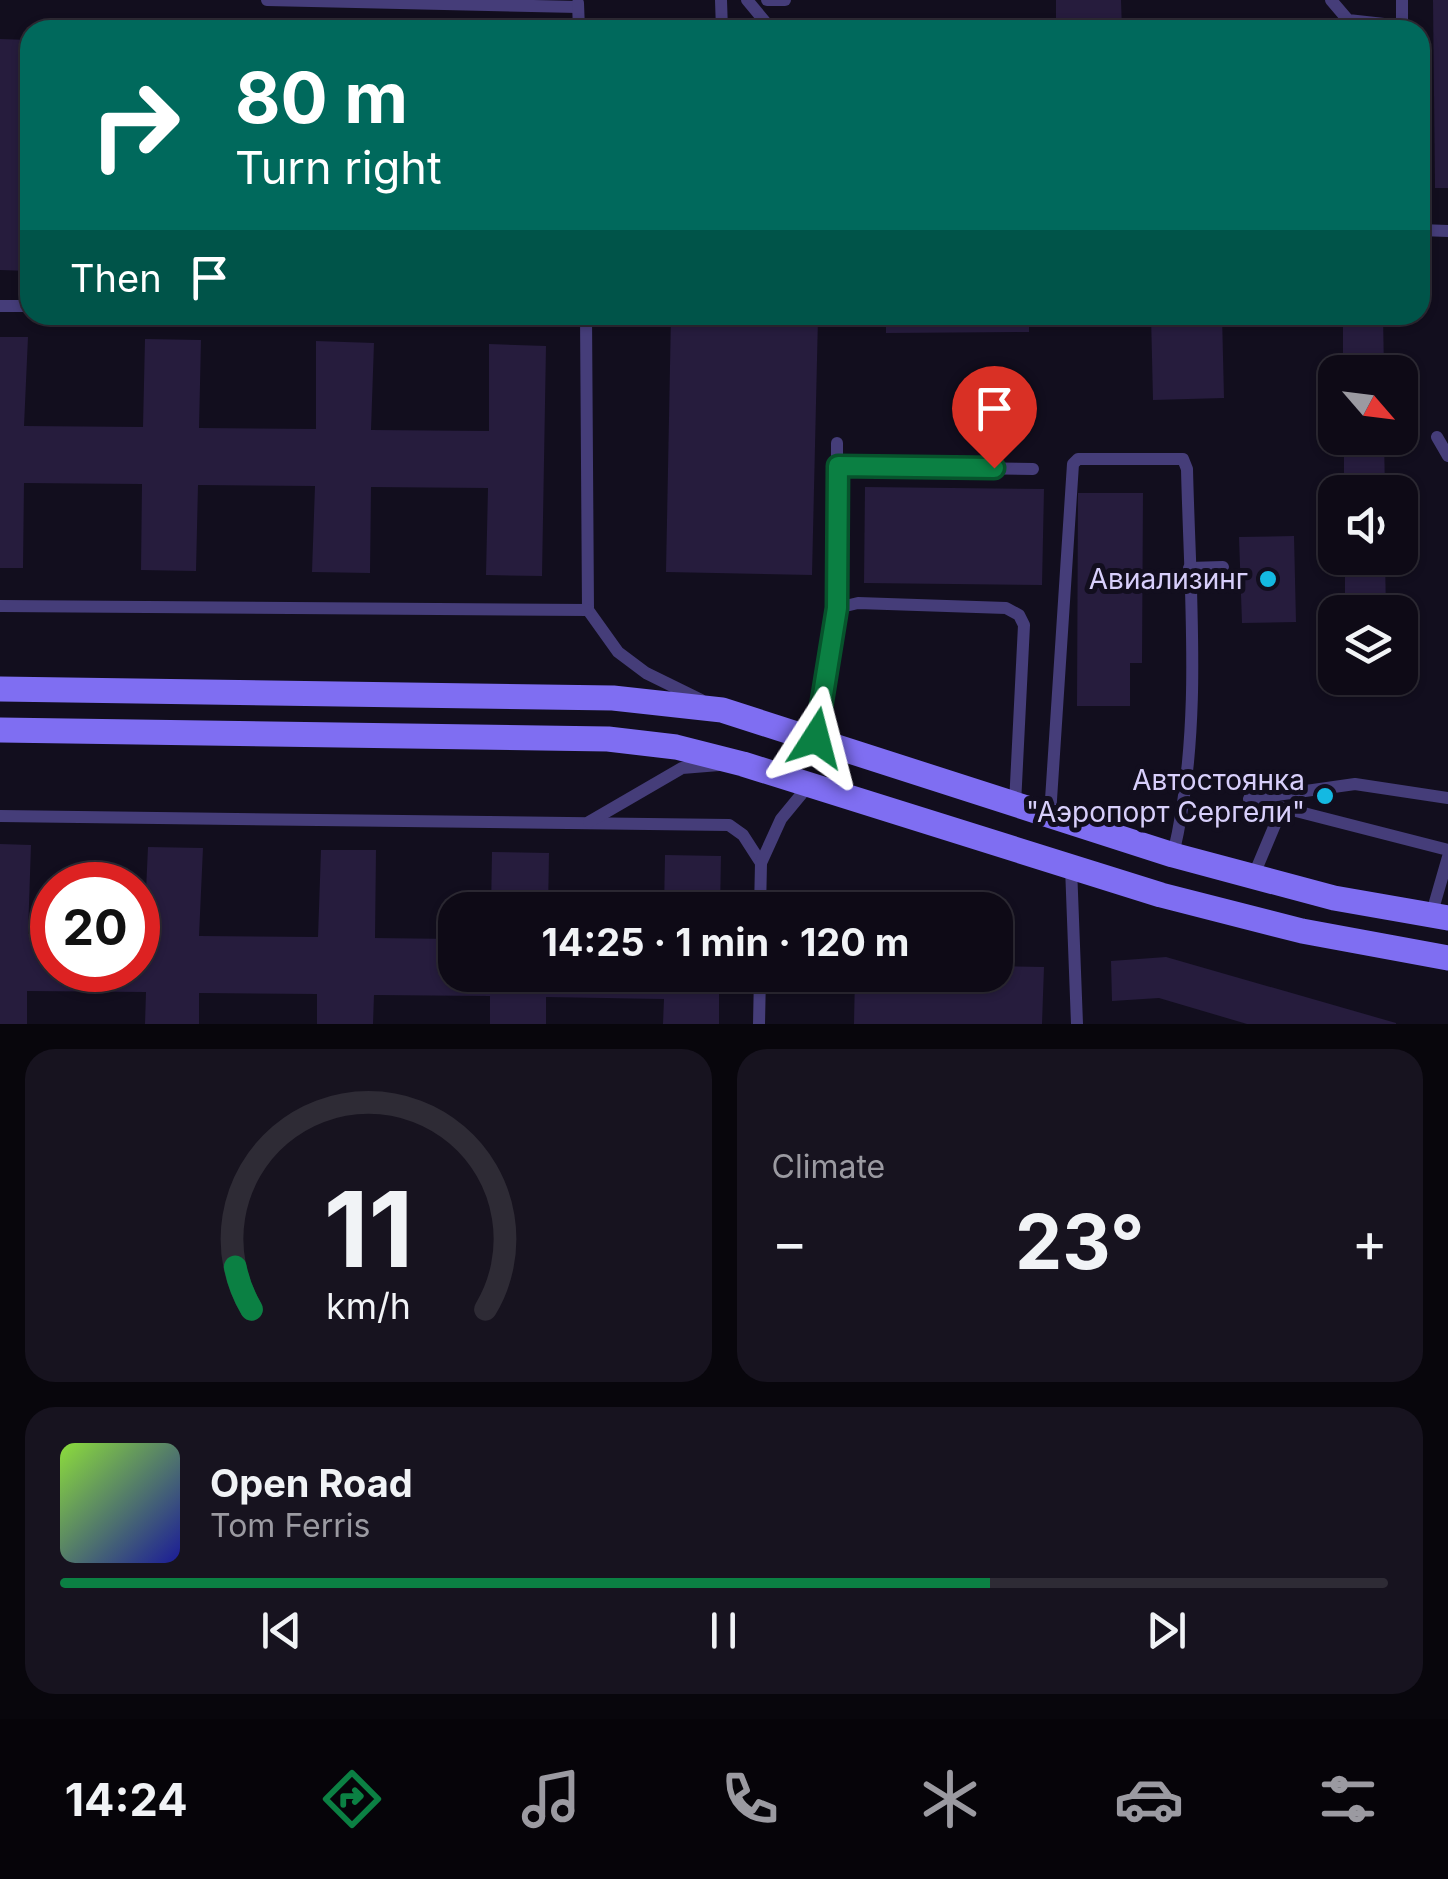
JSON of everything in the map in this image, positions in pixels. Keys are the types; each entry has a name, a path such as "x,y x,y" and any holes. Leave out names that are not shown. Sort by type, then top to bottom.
{"street":[{"path":"0,689 613,698 722,710 1173,855 1334,898 1440,917"},
{"path":"0,730 608,740 676,747 743,764 1161,895 1302,931 1448,958"}],"lane":[{"path":"267,0 578,4"},
{"path":"747,0 764,20"},
{"path":"768,0 785,0"},
{"path":"1331,0 1348,20"},
{"path":"586,325 588,610 618,652 646,674 722,710"},
{"path":"1437,437 1448,456"},
{"path":"816,738 837,608 837,443"},
{"path":"1050,816 1072,464 1078,459 1183,459 1187,469 1191,709 1186,800 1173,855"},
{"path":"838,466 1033,468"},
{"path":"1189,568 1223,566"},
{"path":"837,608 858,604 1006,608 1019,615 1024,625 1015,804"},
{"path":"0,606 588,610"},
{"path":"587,824 682,768 743,764"},
{"path":"1440,917 1448,854 1249,799 1355,784 1448,798"},
{"path":"760,892 761,863 780,820 809,786"},
{"path":"1252,877 1282,808"},
{"path":"0,816 729,826 743,835 761,863"},
{"path":"1071,867 1076,1024"},
{"path":"759,1024 760,992"}],"building":[{"path":"1056,0 1121,0 1122,20 1056,20"},
{"path":"1433,0 1448,0 1448,188 1435,188"},
{"path":"0,39 20,40 20,271 0,270"},
{"path":"671,325 818,325 812,575 666,572"},
{"path":"886,325 1029,325 1029,332 886,333"},
{"path":"1151,325 1222,325 1224,398 1153,400"},
{"path":"1343,325 1383,325 1384,355 1343,355"},
{"path":"0,337 28,337 24,426 143,427 145,339 201,340 199,428 316,429 316,341 374,343 371,430 489,431 489,344 546,346 542,576 486,575 488,488 371,487 370,573 312,572 315,486 198,485 196,571 141,570 142,484 24,483 23,568 0,568"},
{"path":"1344,455 1384,455 1385,475 1344,475"},
{"path":"865,487 1044,489 1042,585 864,583"},
{"path":"1078,493 1143,493 1142,663 1130,663 1130,706 1077,706"},
{"name":"Авиализинг","path":"1294,536 1296,622 1242,623 1239,537"},
{"path":"1345,575 1385,575 1386,595 1345,595"},
{"path":"0,844 31,845 27,1024 0,1024"},
{"path":"148,847 203,848 199,936 318,937 321,850 376,850 375,938 438,939 438,992 719,992 719,1024 663,1024 664,999 546,997 546,1024 490,1024 490,996 374,995 373,1024 317,1024 317,994 199,993 199,1024 145,1024 146,992 160,992 160,862 147,862"},
{"path":"492,852 549,853 548,892 491,892"},
{"path":"665,855 721,856 720,892 664,892"},
{"path":"1166,957 1396,1024 1247,1024 1159,998 1112,1001 1111,961"},
{"path":"1013,966 1044,967 1042,1024 854,1024 855,992 1013,992"}],"place":[{"name":"Авиализинг","path":"1268,579"},
{"name":"Автостоянка \"Аэропорт Сергели\"","path":"1325,796"}],"route":[{"path":"816,738 837,608 838,466 994,468"}]}
